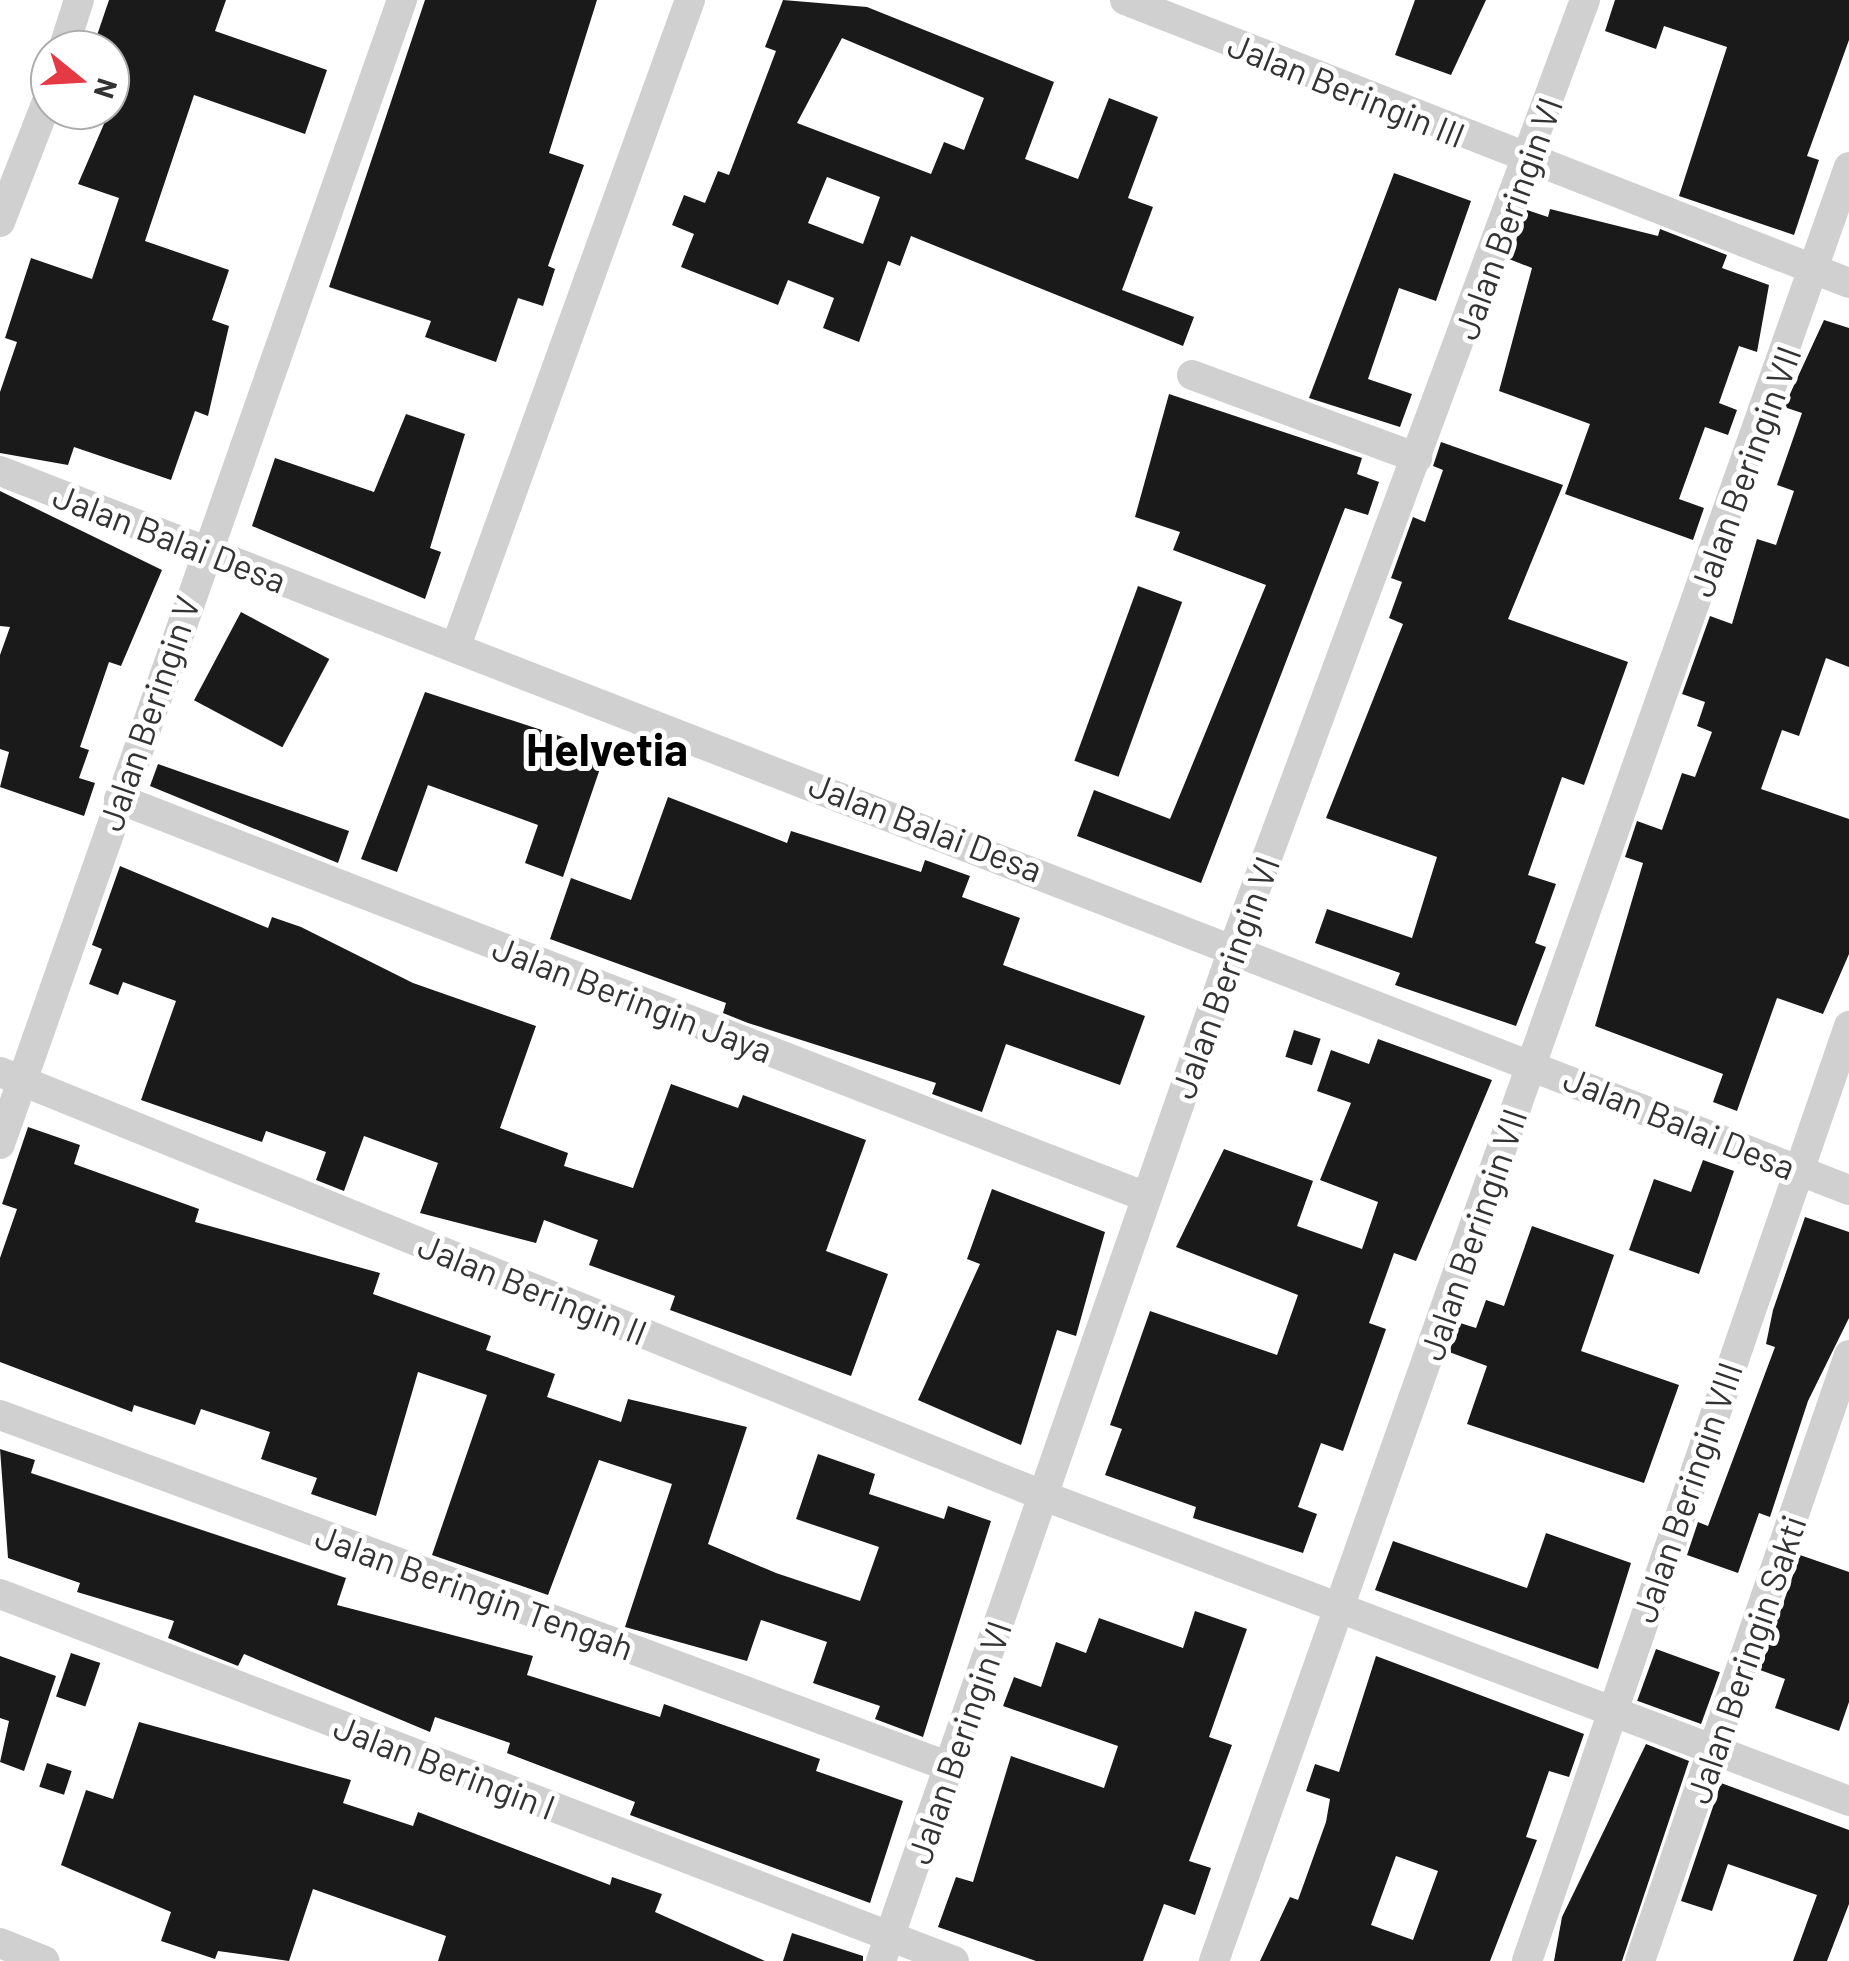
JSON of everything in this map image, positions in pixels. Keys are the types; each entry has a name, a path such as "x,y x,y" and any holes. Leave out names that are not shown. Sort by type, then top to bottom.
{"street":[{"path":"69,30 79,0"},
{"name":"Jalan Beringin V","path":"0,1144 11,1076 119,799 204,550 402,0"},
{"path":"456,646 690,0"},
{"name":"Jalan Beringin III","path":"1125,0 1530,162 1849,283"},
{"name":"Jalan Beringin VI","path":"885,1949 1235,944 1530,162 1585,0"},
{"path":"0,222 36,130"},
{"name":"Jalan Beringin VII","path":"1214,1961 1849,168"},
{"path":"1192,375 1416,458"},
{"name":"Jalan Balai Desa","path":"0,472 1235,944 1849,1190"},
{"name":"Jalan Beringin Jaya","path":"119,799 1146,1196"},
{"name":"Jalan Beringin VIII","path":"1527,1961 1796,1169 1849,1026"},
{"name":"Jalan Beringin II","path":"11,1076 1044,1496 1341,1605 1849,1801"},
{"name":"Jalan Beringin Sakti","path":"1640,1961 1849,1356"},
{"name":"Jalan Beringin Tengah","path":"0,1415 950,1766"},
{"name":"Jalan Beringin I","path":"0,1594 885,1949 954,1961"},
{"path":"0,1943 45,1961"}],"building":[{"path":"109,0 226,0 215,31 327,70 305,134 194,95 145,241 229,270 212,320 229,326 208,416 195,411 171,480 74,447 68,465 0,453 0,392 17,342 5,338 31,258 92,279 119,198 78,184 101,130 130,130 130,30 99,30"},
{"path":"425,0 597,0 549,153 584,165 548,266 555,269 543,306 518,298 496,362 425,337 431,321 329,287"},
{"path":"783,0 867,7 1054,82 1025,159 1078,179 1109,98 1158,117 1128,198 1153,207 1122,290 1194,317 1183,346 911,236 900,266 888,261 859,342 823,328 834,298 788,280 778,305 681,267 694,234 672,225 684,195 705,203 718,171 729,175 776,51 765,47","holes":["842,38 984,98 964,150 944,142 931,174 797,123","827,177 880,197 863,244 808,223"]},
{"path":"1415,0 1486,0 1451,75 1395,55"},
{"path":"1615,0 1849,0 1849,40 1807,156 1819,160 1794,235 1679,196 1727,47 1664,26 1656,49 1605,31"},
{"path":"1394,173 1471,201 1436,301 1399,288 1368,379 1412,394 1400,427 1309,398"},
{"path":"1550,209 1658,236 1660,229 1727,255 1722,268 1769,285 1757,352 1739,346 1719,403 1737,410 1728,435 1705,427 1679,499 1704,508 1693,540 1565,494 1590,424 1499,391 1532,268 1509,259 1527,210 1548,217"},
{"path":"1824,320 1849,328 1849,667 1826,658 1799,736 1782,730 1761,789 1849,819 1849,954 1823,1014 1777,998 1737,1111 1713,1102 1723,1074 1595,1026 1643,863 1625,857 1637,821 1662,830 1682,773 1695,777 1712,732 1697,726 1705,702 1682,694 1710,616 1732,624 1757,539 1776,545 1794,491 1777,485 1802,413 1784,407"},
{"path":"1169,394 1362,458 1357,474 1379,482 1368,515 1345,508 1201,883 1077,836 1094,790 1170,819 1266,585 1173,550 1180,532 1135,517"},
{"path":"406,414 465,434 430,548 441,552 425,599 252,526 275,458 374,492"},
{"path":"1441,442 1563,485 1508,619 1628,662 1584,785 1562,777 1528,875 1556,884 1535,943 1546,947 1516,1026 1395,985 1400,973 1315,943 1327,909 1412,938 1437,857 1326,818 1403,624 1389,618 1402,582 1391,578 1413,517 1425,522 1443,470 1433,466"},
{"path":"0,491 162,570 121,666 109,662 80,747 89,750 79,778 95,783 84,816 0,787 9,752 0,749 0,655 10,627 0,626"},
{"path":"1138,586 1182,602 1119,777 1074,761"},
{"path":"241,612 329,659 282,747 194,700"},
{"path":"425,692 606,751 563,877 525,863 538,825 428,785 397,872 361,859"},
{"path":"158,764 349,831 338,863 150,786"},
{"path":"668,797 787,843 791,831 921,872 925,860 970,876 962,897 1020,918 1003,965 1145,1016 1120,1085 1006,1044 982,1112 932,1094 936,1083 748,1023 723,1013 726,1003 550,939 571,878 631,900"},
{"path":"120,866 268,928 272,917 301,927 413,983 536,1026 500,1128 568,1153 564,1166 633,1188 671,1084 738,1108 743,1095 866,1140 826,1251 888,1274 851,1376 670,1310 675,1296 589,1265 598,1240 544,1220 536,1243 420,1213 438,1163 364,1136 344,1191 316,1180 326,1152 266,1131 262,1142 141,1100 176,1001 123,982 118,995 89,984 102,949 92,945"},
{"path":"1294,1030 1321,1039 1312,1065 1285,1057"},
{"path":"1378,1039 1492,1080 1416,1261 1394,1253 1369,1323 1386,1329 1343,1451 1321,1443 1298,1507 1317,1514 1303,1553 1193,1518 1196,1507 1105,1475 1122,1429 1110,1425 1150,1311 1277,1355 1298,1295 1176,1247 1224,1149 1313,1181 1297,1226 1362,1249 1378,1202 1320,1180 1351,1103 1317,1091 1331,1050 1369,1064"},
{"path":"28,1127 80,1145 74,1164 199,1209 195,1222 380,1273 373,1294 491,1336 486,1350 555,1374 547,1397 621,1422 628,1399 747,1427 708,1544 776,1573 860,1601 879,1547 796,1519 818,1454 875,1474 869,1494 944,1519 948,1506 991,1521 923,1737 875,1719 880,1706 813,1683 827,1642 761,1620 747,1661 625,1627 672,1484 599,1460 548,1595 432,1555 487,1395 418,1372 376,1516 311,1494 317,1478 261,1459 270,1432 201,1409 195,1425 134,1405 132,1412 0,1362 0,1258 17,1209 2,1204"},
{"path":"1703,1160 1734,1171 1699,1274 1629,1250 1654,1179 1691,1192"},
{"path":"992,1189 1105,1232 1076,1336 1057,1330 1021,1445 918,1400 980,1264 967,1259"},
{"path":"1805,1217 1849,1232 1849,1318 1808,1401 1770,1517 1759,1513 1738,1573 1687,1555 1698,1522 1708,1526 1775,1347 1766,1344 1773,1310"},
{"path":"1532,1226 1614,1255 1581,1351 1679,1385 1644,1483 1467,1424 1487,1366 1449,1352 1460,1323 1476,1328 1486,1300 1504,1306"},
{"path":"0,1449 35,1460 31,1473 346,1578 337,1605 533,1656 527,1675 660,1717 664,1704 820,1759 816,1771 903,1801 870,1903 630,1815 635,1802 507,1753 510,1743 435,1717 430,1732 244,1654 238,1666 168,1638 174,1621 77,1592 80,1583 8,1558"},
{"path":"1546,1533 1631,1563 1598,1669 1375,1590 1393,1541 1527,1588"},
{"path":"1800,1555 1849,1572 1849,1702 1839,1731 1775,1708 1785,1679 1760,1670"},
{"path":"1195,1611 1247,1629 1209,1737 1232,1745 1189,1861 1211,1868 1195,1915 1164,1904 1143,1961 1036,1961 938,1927 956,1877 973,1882 1011,1756 1104,1788 1118,1746 1003,1706 1014,1677 1041,1687 1056,1642 1086,1653 1099,1618 1183,1648"},
{"path":"1656,1649 1720,1672 1701,1724 1637,1701"},
{"path":"71,1653 100,1663 85,1707 56,1696"},
{"path":"0,1656 56,1676 24,1771 0,1762 9,1721 0,1718"},
{"path":"1376,1656 1584,1734 1569,1777 1549,1771 1526,1837 1537,1840 1490,1961 1260,1961 1290,1897 1298,1900 1326,1822 1330,1799 1306,1791 1315,1764 1339,1772","holes":["1396,1856 1438,1871 1413,1940 1371,1925"]},
{"path":"139,1722 351,1780 343,1803 413,1826 418,1812 610,1885 612,1877 662,1894 655,1912 765,1961 438,1961 446,1936 313,1889 289,1961 218,1951 215,1959 161,1941 171,1912 61,1865 86,1790 113,1799"},
{"path":"1646,1744 1689,1761 1622,1961 1554,1961 1562,1917"},
{"path":"47,1763 72,1771 64,1795 39,1787"},
{"path":"1721,1783 1849,1830 1849,1904 1827,1961 1793,1961 1817,1895 1728,1864 1712,1911 1681,1901"},
{"path":"792,1933 863,1956 863,1961 783,1961"}],"district":[{"name":"Helvetia","path":"607,749"}]}
